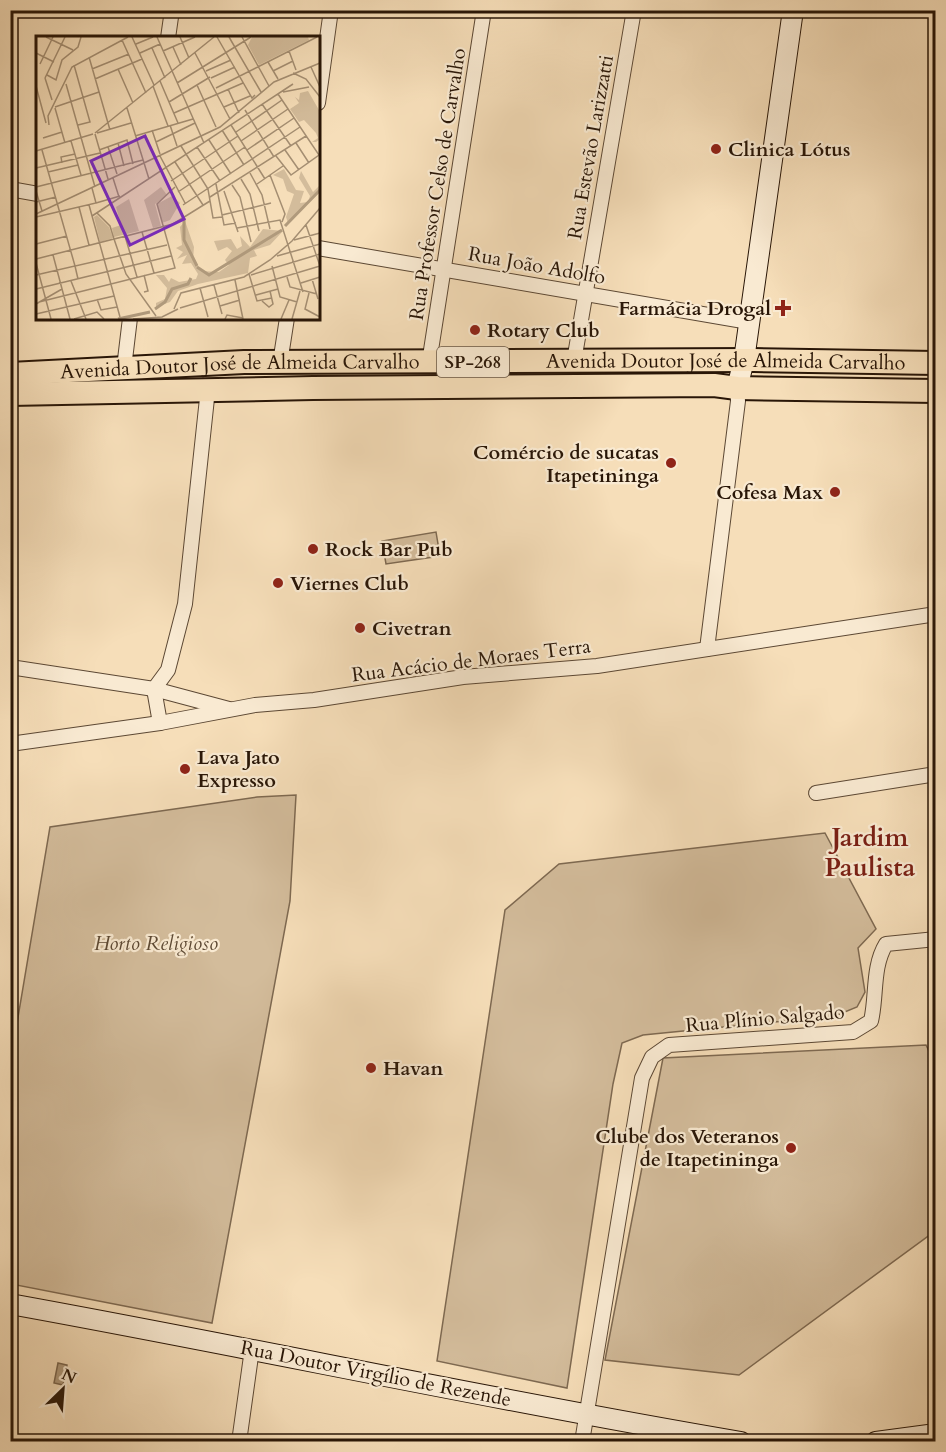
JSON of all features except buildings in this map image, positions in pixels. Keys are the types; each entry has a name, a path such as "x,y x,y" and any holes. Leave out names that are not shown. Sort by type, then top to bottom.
{"main road":[{"name":"Avenida Doutor José de Almeida Carvalho","path":"10,374 280,363 744,360 936,363"},
{"name":"Avenida Doutor José de Almeida Carvalho","path":"10,394 714,385 737,388 936,391"}],"street":[{"path":"168,36 172,10"},
{"path":"320,90 331,10"},
{"name":"Rua Professor Celso de Carvalho","path":"429,363 484,10"},
{"name":"Rua Estevão Larizzatti","path":"574,361 634,10"},
{"path":"706,649 738,400 737,388 744,360 793,10"},
{"path":"10,189 36,194"},
{"name":"Rua João Adolfo","path":"320,248 749,322"},
{"path":"124,368 130,320"},
{"path":"280,363 287,320"},
{"path":"160,723 154,689 168,670 185,604 200,390"},
{"name":"Rua Acácio de Moraes Terra","path":"10,744 160,723 255,705 314,700 418,683 597,666 936,614"},
{"path":"10,667 154,689 234,710"},
{"path":"816,793 936,774"},
{"name":"Rua Plínio Salgado","path":"582,1442 642,1078 652,1057 669,1045 853,1032 871,1022 875,1005 877,958 886,944 936,939"},
{"name":"Rua Doutor Virgílio de Rezende","path":"10,1304 252,1349 586,1416 741,1442"},
{"path":"239,1442 252,1349"},
{"path":"876,1442 936,1434"}],"green space":[{"path":"436,532 440,556 386,564 382,541"},
{"name":"Horto Religioso","path":"296,795 290,901 212,1323 11,1284 11,1059 50,827 257,797"},
{"path":"825,833 876,929 858,948 865,992 857,1007 835,1016 643,1035 622,1043 613,1084 567,1388 437,1361 505,910 559,864"},
{"name":"Clube dos Veteranos de Itapetininga","path":"926,1045 936,1066 935,1231 739,1375 605,1360 663,1058"}],"shaded area":[{"path":"58,1363 67,1365 63,1385 54,1383"}],"place":[{"name":"Clinica Lótus","path":"716,149"},
{"name":"Farmácia Drogal","path":"783,308"},
{"name":"Rotary Club","path":"475,330"},
{"name":"Comércio de sucatas Itapetininga","path":"671,463"},
{"name":"Cofesa Max","path":"835,492"},
{"name":"Rock Bar Pub","path":"313,549"},
{"name":"Viernes Club","path":"278,583"},
{"name":"Civetran","path":"360,628"},
{"name":"Lava Jato Expresso","path":"185,769"},
{"name":"Havan","path":"371,1068"},
{"name":"Clube dos Veteranos de Itapetininga","path":"791,1148"}],"district":[{"name":"Jardim Paulista","path":"870,852"}]}
